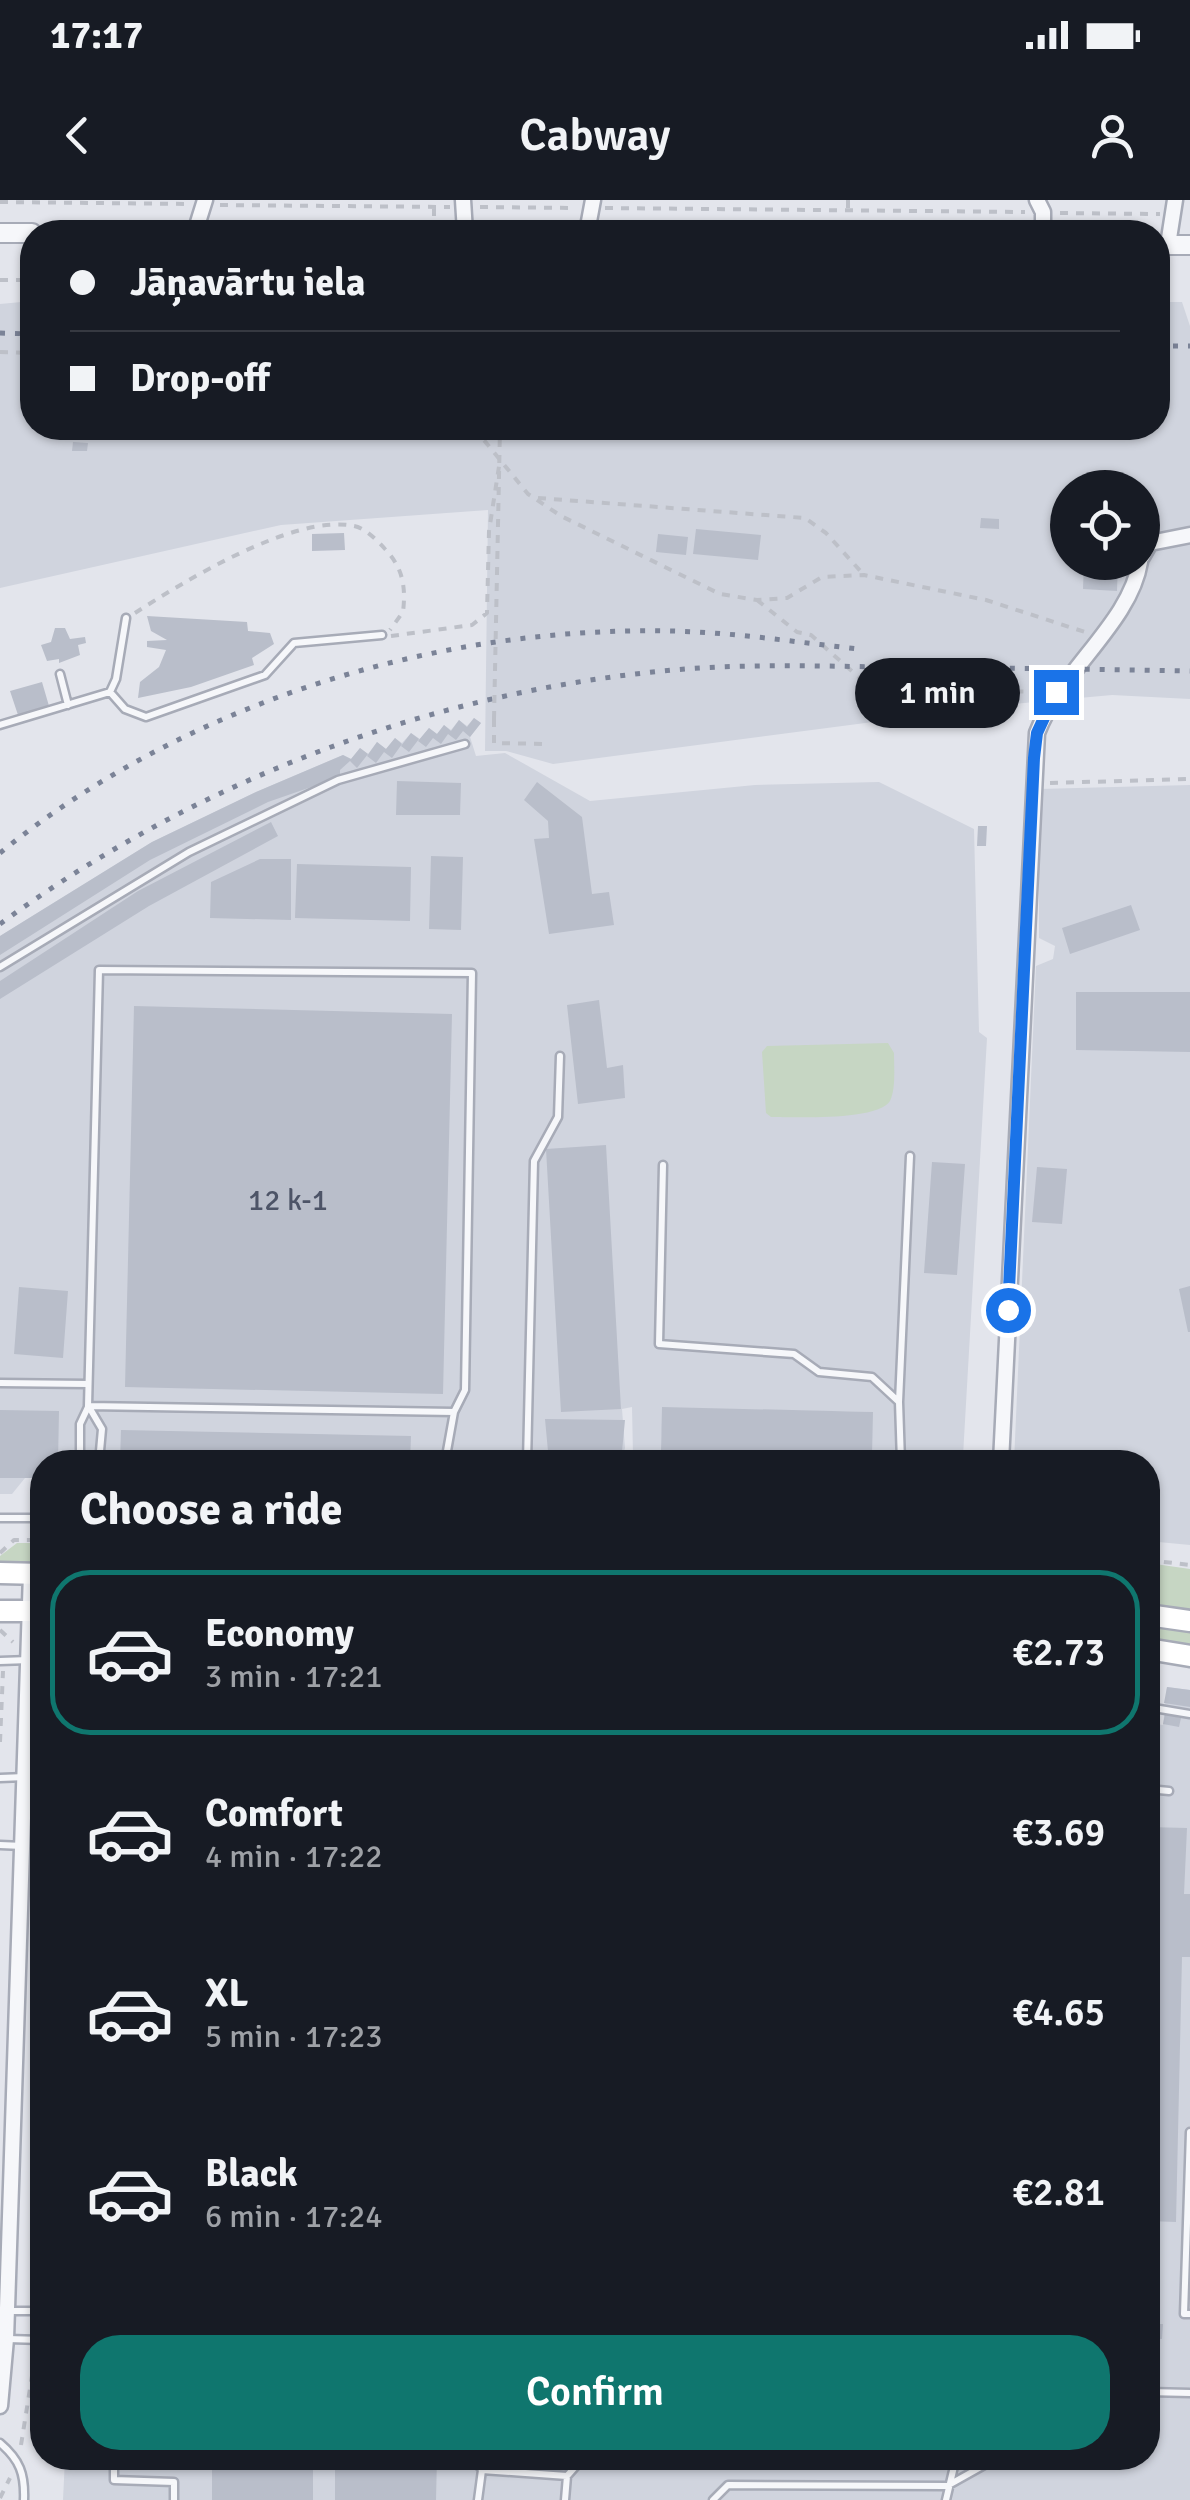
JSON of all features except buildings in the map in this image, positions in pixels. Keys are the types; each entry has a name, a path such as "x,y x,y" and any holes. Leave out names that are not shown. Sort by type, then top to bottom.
{"main road":[{"path":"0,1573 30,1574"},
{"path":"0,1610 30,1611"},
{"path":"1160,1616 1190,1620"},
{"path":"1160,1651 1190,1656"}],"street":[{"path":"1160,541 1190,535"},
{"path":"1002,1450 1037,733 1056,692 1136,588 1137,580"},
{"path":"0,2406 6,2339 30,1660"}],"lane":[{"path":"0,725 110,692 116,679 126,618"},
{"path":"110,692 124,708 146,717 265,675 294,643 382,635"},
{"path":"60,674 68,705"},
{"path":"0,967 189,852 338,780 465,744"},
{"path":"80,1450 80,1424 88,1406 99,970 472,973 464,1390 454,1412 447,1450"},
{"path":"527,1450 534,1161 558,1117 560,1056"},
{"path":"900,1450 910,1156"},
{"path":"663,1165 659,1344 794,1354 819,1372 872,1377 899,1402"},
{"path":"0,1383 88,1384"},
{"path":"88,1406 454,1412"},
{"path":"88,1406 102,1429 100,1450"},
{"path":"0,1518 30,1518"},
{"path":"3,1661 30,1660"},
{"path":"1160,1709 1190,1714"},
{"path":"0,1778 26,1777"},
{"path":"1160,1791 1169,1792"},
{"path":"0,1846 24,1846"},
{"path":"1190,2132 1184,2314 1190,2314"},
{"path":"7,2311 30,2311"},
{"path":"6,2339 30,2340"},
{"path":"1160,2392 1190,2393"},
{"path":"0,2442 17,2458 25,2481 24,2500"},
{"path":"114,2470 114,2480 174,2482 174,2500"},
{"path":"478,2500 482,2470 567,2476"},
{"path":"565,2500 567,2476 572,2470"},
{"path":"946,2500 952,2470"},
{"path":"713,2500 728,2485 947,2486 975,2470"}],"path":[{"path":"507,200 509,208"},
{"path":"704,209 706,200"},
{"path":"848,200 848,211"},
{"path":"434,207 434,220"},
{"path":"484,440 534,498 720,594 757,600 788,598 822,577 864,575 986,600 1098,636"},
{"path":"500,440 494,743 547,744"},
{"path":"382,635 482,620 487,614 489,531 500,460"},
{"path":"534,498 805,518 826,534 864,575"},
{"path":"126,618 204,568 288,535 324,526 356,526 373,537 401,570 404,612 396,626 382,635"},
{"path":"757,600 797,632 811,635 862,680 914,690 1056,692"},
{"path":"1033,784 1190,779"},
{"path":"0,1553 14,1540 30,1540"},
{"path":"1160,1561 1190,1565"},
{"path":"0,1742 3,1661 10,1642"}],"shaded area":[{"path":"20,302 20,440 1170,440 1170,302 1182,302 1190,326 1190,699 1112,695 1003,705 553,764 506,751 485,751 488,510 281,525 0,588 0,304"},
{"path":"474,718 481,723 470,737 476,756 505,753 590,801 755,785 879,782 974,829 979,1032 987,1038 963,1450 872,1450 872,1412 663,1408 661,1449 673,1450 633,1450 632,1407 622,1409 624,1450 30,1450 30,1478 25,1478 12,1494 0,1494 0,936 152,842 256,792 343,755 351,759 360,748 368,754 377,742 386,749 395,738 402,743 411,733 420,739 429,728 437,734 444,725 451,730 459,720 467,726"},
{"path":"1190,785 1190,1545 1160,1542 1160,1450 1015,1450 1036,966 1053,959 1055,946 1039,938 1039,789"},
{"path":"1167,1687 1190,1690 1190,2500 63,2500 64,2470 1160,2470 1160,1725 1163,1725"}],"green space":[{"path":"888,1043 894,1053 894,1084 890,1101 882,1107 835,1116 771,1117 766,1113 762,1052 767,1046"},
{"path":"17,1543 30,1543 30,1565 0,1564 0,1556"},
{"path":"1160,1565 1190,1569 1190,1611 1160,1606"},
{"path":"1160,1626 1190,1629 1190,1647 1160,1642"}],"railway":[{"path":"0,333 20,334"},
{"path":"1170,346 1190,346"},
{"path":"0,853 72,800 149,755 230,716 315,684 403,660 491,643 581,633 693,632 858,649"},
{"path":"0,924 157,825 240,784 325,749 412,720 502,697 593,680 735,666 1190,671"}],"route":[{"path":"1008,1310 1034,758 1037,733 1056,692"}]}
